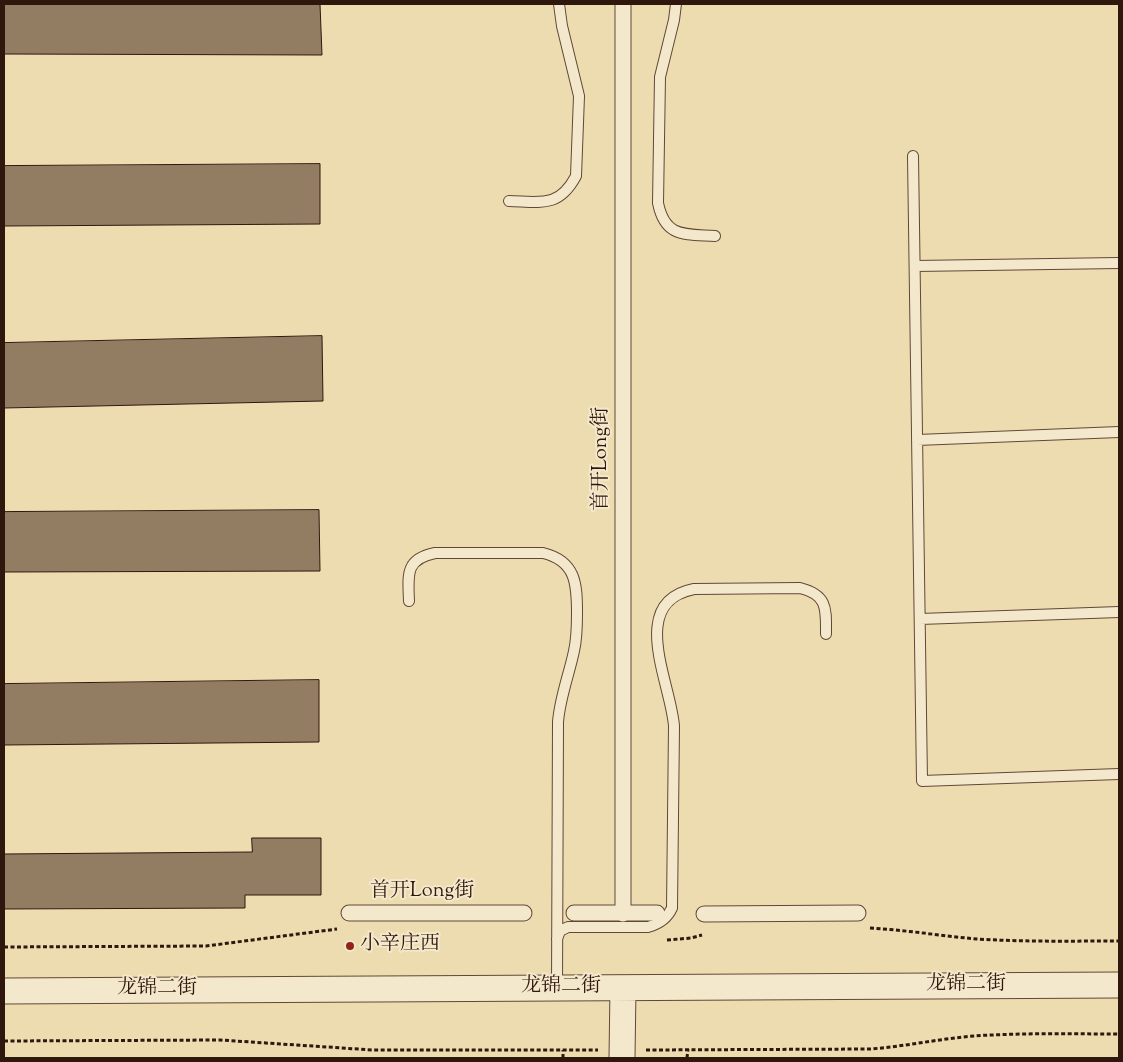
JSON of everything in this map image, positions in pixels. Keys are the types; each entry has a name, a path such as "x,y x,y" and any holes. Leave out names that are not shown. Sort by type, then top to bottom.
{"street":[{"name":"首开Long街","path":"623,4 623,914"},
{"name":"首开Long街","path":"348,913 495,917 524,913"},
{"path":"574,913 657,913"},
{"path":"704,914 723,918 858,914"},
{"name":"龙锦二街","path":"4,991 1119,985"},
{"path":"622,1058 623,988"}],"lane":[{"path":"509,201 542,202 553,200 563,195 571,186 576,176 580,96 562,26 559,4"},
{"path":"676,4 660,77 658,203 663,221 674,231 682,234 714,236"},
{"path":"913,156 922,780 1119,774"},
{"path":"915,266 1119,263"},
{"path":"917,440 1119,432"},
{"path":"408,601 409,575 415,560 423,555 435,553 543,554 555,556 566,564 572,574 577,596 577,635 562,694 558,722 557,988"},
{"path":"557,939 560,931 568,927 656,925 666,918 672,908 674,726 656,639 660,615 672,597 682,591 694,589 800,588 810,590 819,596 824,603 826,634"},
{"path":"920,619 1119,612"}],"path":[{"path":"695,1049 870,1049 901,1047 953,1038 992,1035 1119,1034"},
{"path":"4,1041 220,1040 373,1050 543,1050"},
{"path":"563,1050 563,1058"},
{"path":"687,1058 688,1050"}],"building":[{"path":"4,4 320,4 322,55 4,54"},
{"path":"320,164 320,224 4,226 4,166"},
{"path":"322,336 323,401 4,408 4,343"},
{"path":"319,510 320,571 4,572 4,512"},
{"path":"319,680 319,742 4,745 4,684"},
{"path":"252,838 321,838 321,895 245,895 245,908 4,909 4,854 252,852"}],"place":[{"name":"小辛庄西","path":"350,946"}]}
